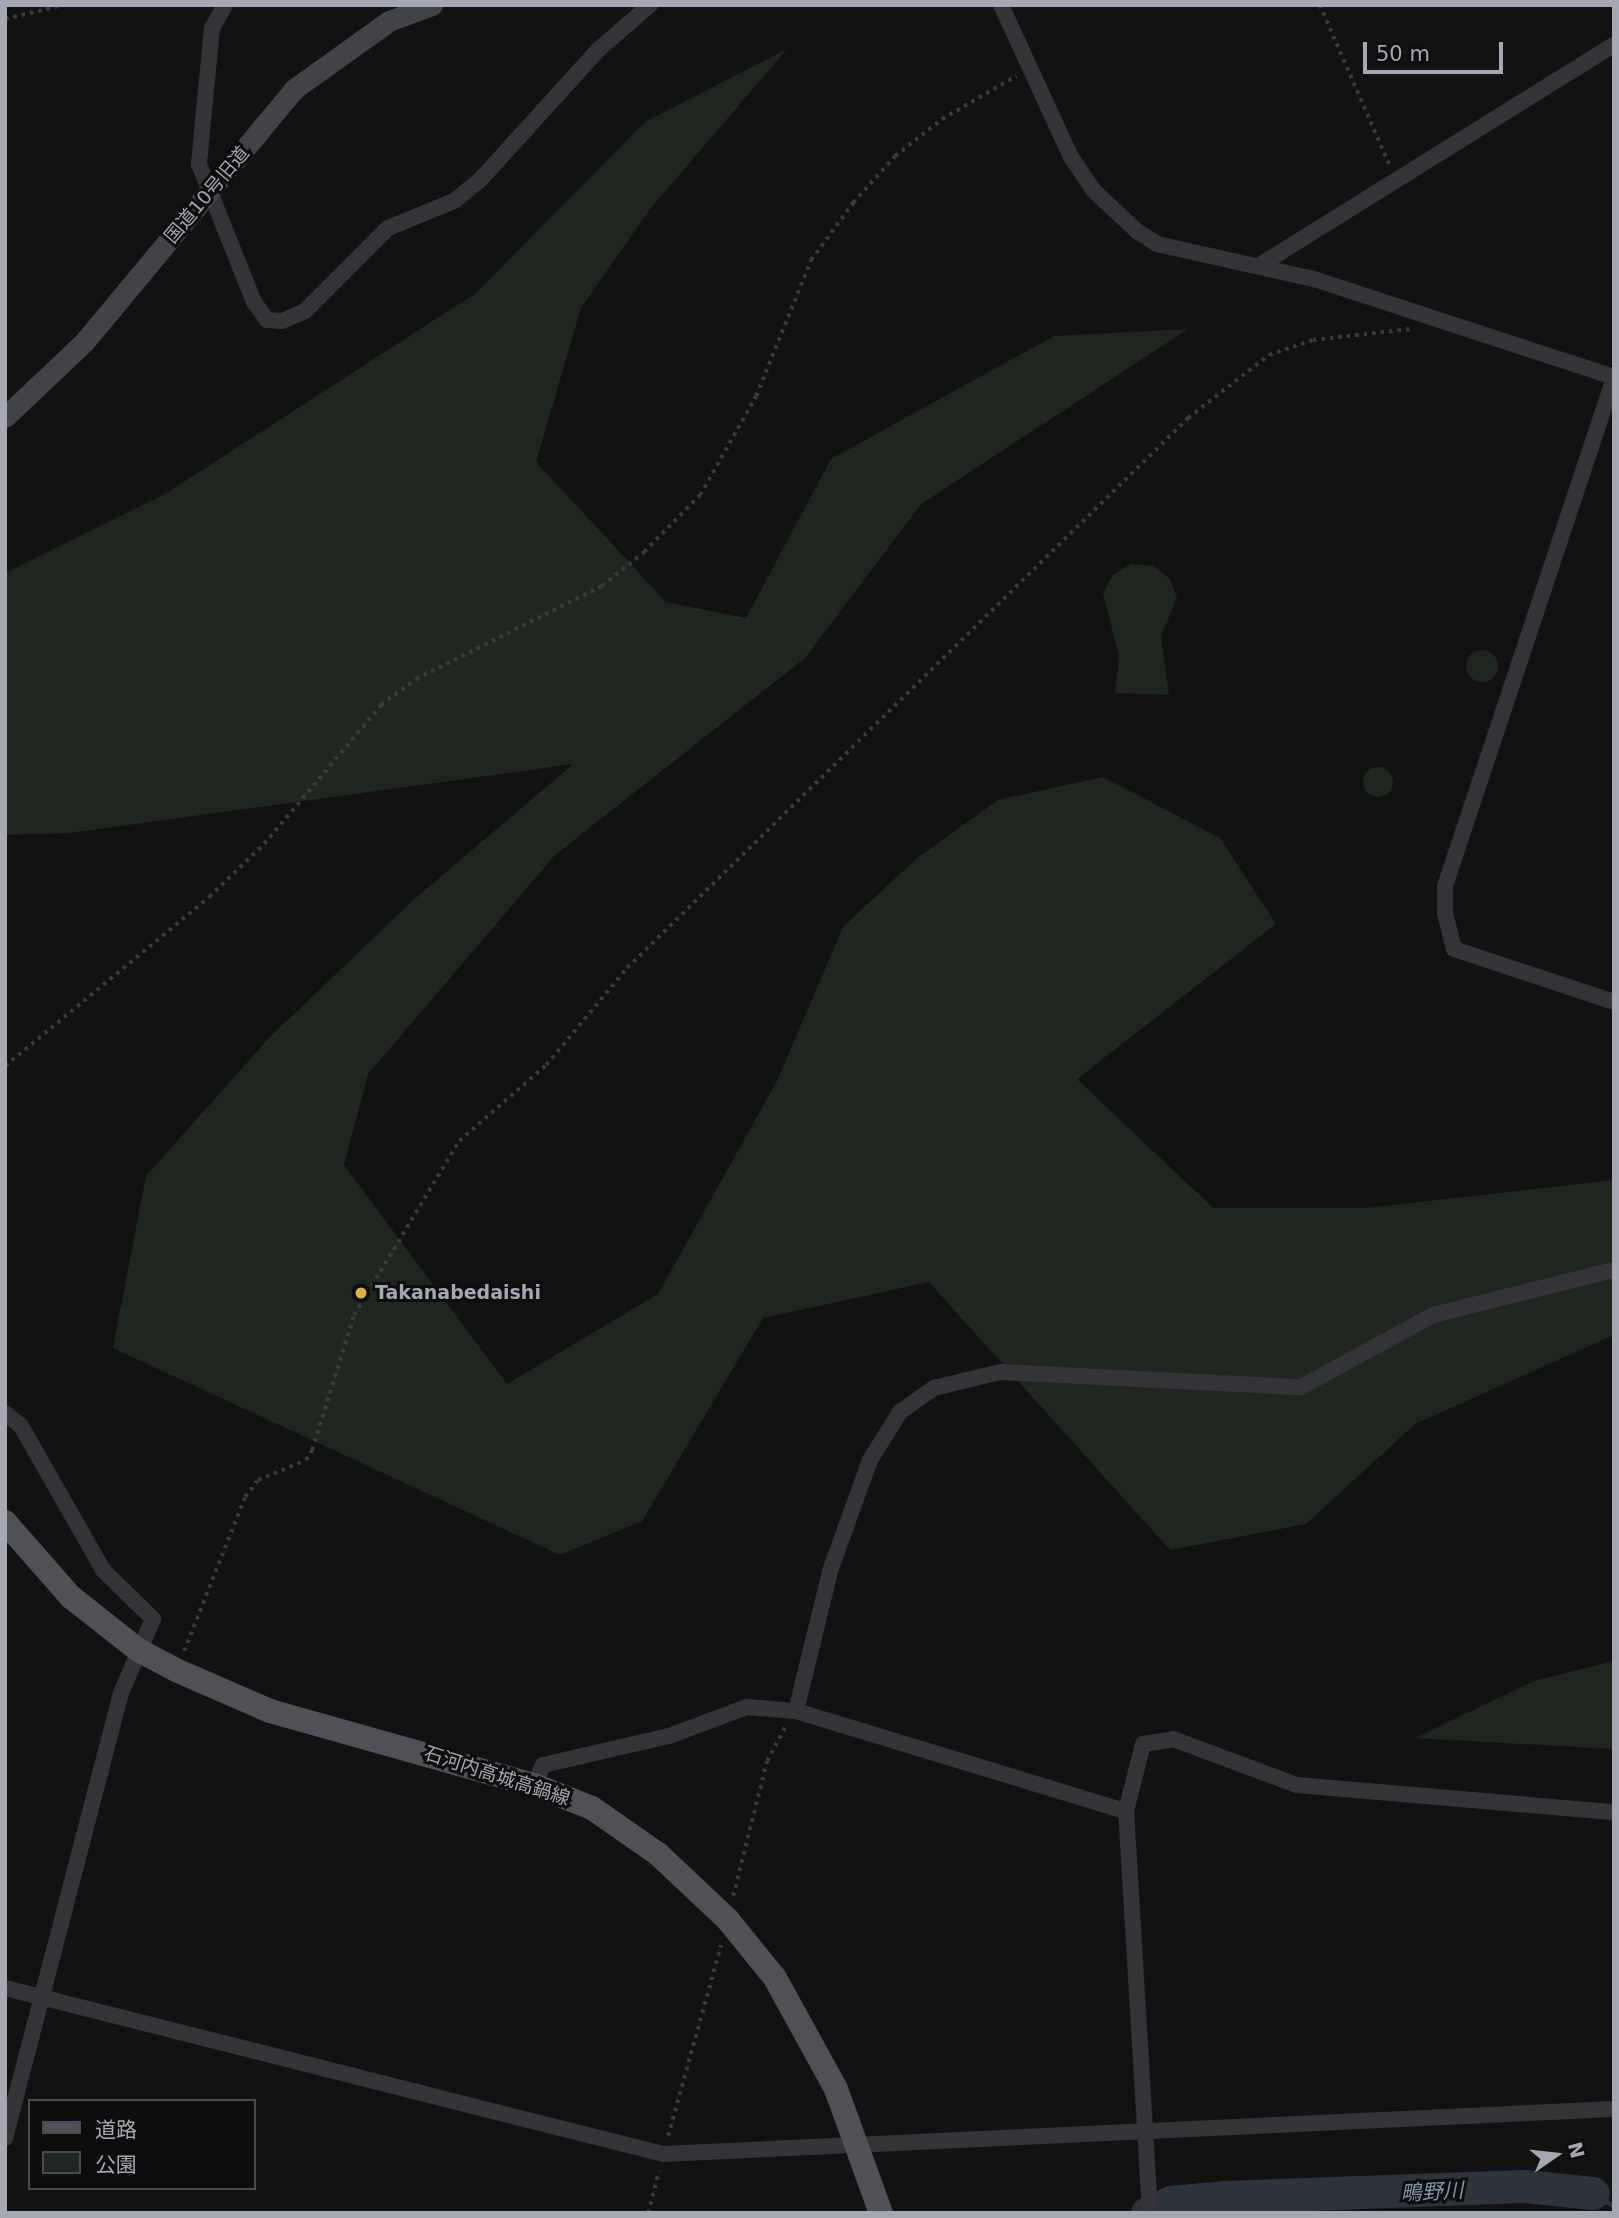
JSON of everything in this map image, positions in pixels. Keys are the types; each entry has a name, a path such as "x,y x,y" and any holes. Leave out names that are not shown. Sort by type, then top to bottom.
{"main road":[{"name":"石河内高城高鍋線","path":"5,1522 71,1597 138,1650 178,1671 270,1711 534,1785 592,1808 658,1854 728,1920 775,1978 808,2033 858,2144 881,2213"}],"street":[{"path":"225,5 212,29 200,152 211,190 254,302 267,320 295,317 388,228 454,201 481,179 598,50 650,5"},
{"name":"国道10号旧道","path":"5,417 85,341 294,89 359,40 432,5"},
{"path":"1001,5 1071,157 1094,191 1138,232 1157,244 1260,265 1614,377 1445,886 1445,913 1454,949 1614,1002"},
{"path":"1260,265 1614,45"},
{"path":"796,1711 830,1571 870,1460 900,1412 934,1388 1000,1372 1301,1387 1433,1315 1614,1270"},
{"path":"5,1413 21,1426 103,1570 153,1619 121,1693 5,2138"},
{"path":"534,1785 543,1765 669,1736 747,1707 796,1711 1126,1811"},
{"path":"1150,2213 1126,1811 1143,1744 1173,1739 1297,1785 1614,1812"},
{"path":"5,1988 663,2154 1144,2129 1614,2109"}],"path":[{"path":"5,19 63,5"},
{"path":"1320,5 1397,180"},
{"path":"5,1066 209,897 264,844 381,705 416,679 602,586 644,552 700,495 757,396 811,260 853,202 895,156 942,119 1030,68"},
{"path":"178,1671 245,1496 258,1480 306,1460 312,1450 354,1315 459,1141 546,1065 626,968 813,780 1224,388 1269,355 1313,340 1439,320"},
{"path":"648,2213 663,2154"}],"green space":[{"path":"787,49 650,209 581,308 536,462 666,602 746,618 831,459 1054,336 1188,329 921,504 805,658 555,855 368,1074 344,1165 507,1384 658,1294 777,1081 843,927 916,859 998,800 1103,777 1220,838 1276,924 1077,1079 1213,1208 1367,1208 1614,1180 1614,1335 1415,1424 1306,1524 1170,1550 929,1282 763,1318 642,1521 560,1555 113,1348 146,1176 269,1038 410,903 573,764 69,833 5,835 5,573 165,494 476,293 645,122"},
{"path":"1131,564 1153,566 1170,579 1177,598 1161,636 1169,695 1115,693 1119,656 1103,593 1113,575"},
{"path":"1482,650 1494,654 1498,666 1494,678 1482,682 1470,678 1466,666 1470,654"},
{"path":"1378,767 1389,771 1393,782 1389,793 1378,797 1367,793 1363,782 1367,771"},
{"path":"1614,1661 1614,1749 1415,1738 1534,1681"}],"waterway":[{"name":"鴫野川","path":"1147,2213 1171,2202 1225,2197 1524,2186 1593,2193"},
{"path":"1593,2193 1614,2206"}],"place":[{"name":"Takanabedaishi","path":"361,1293"}]}
